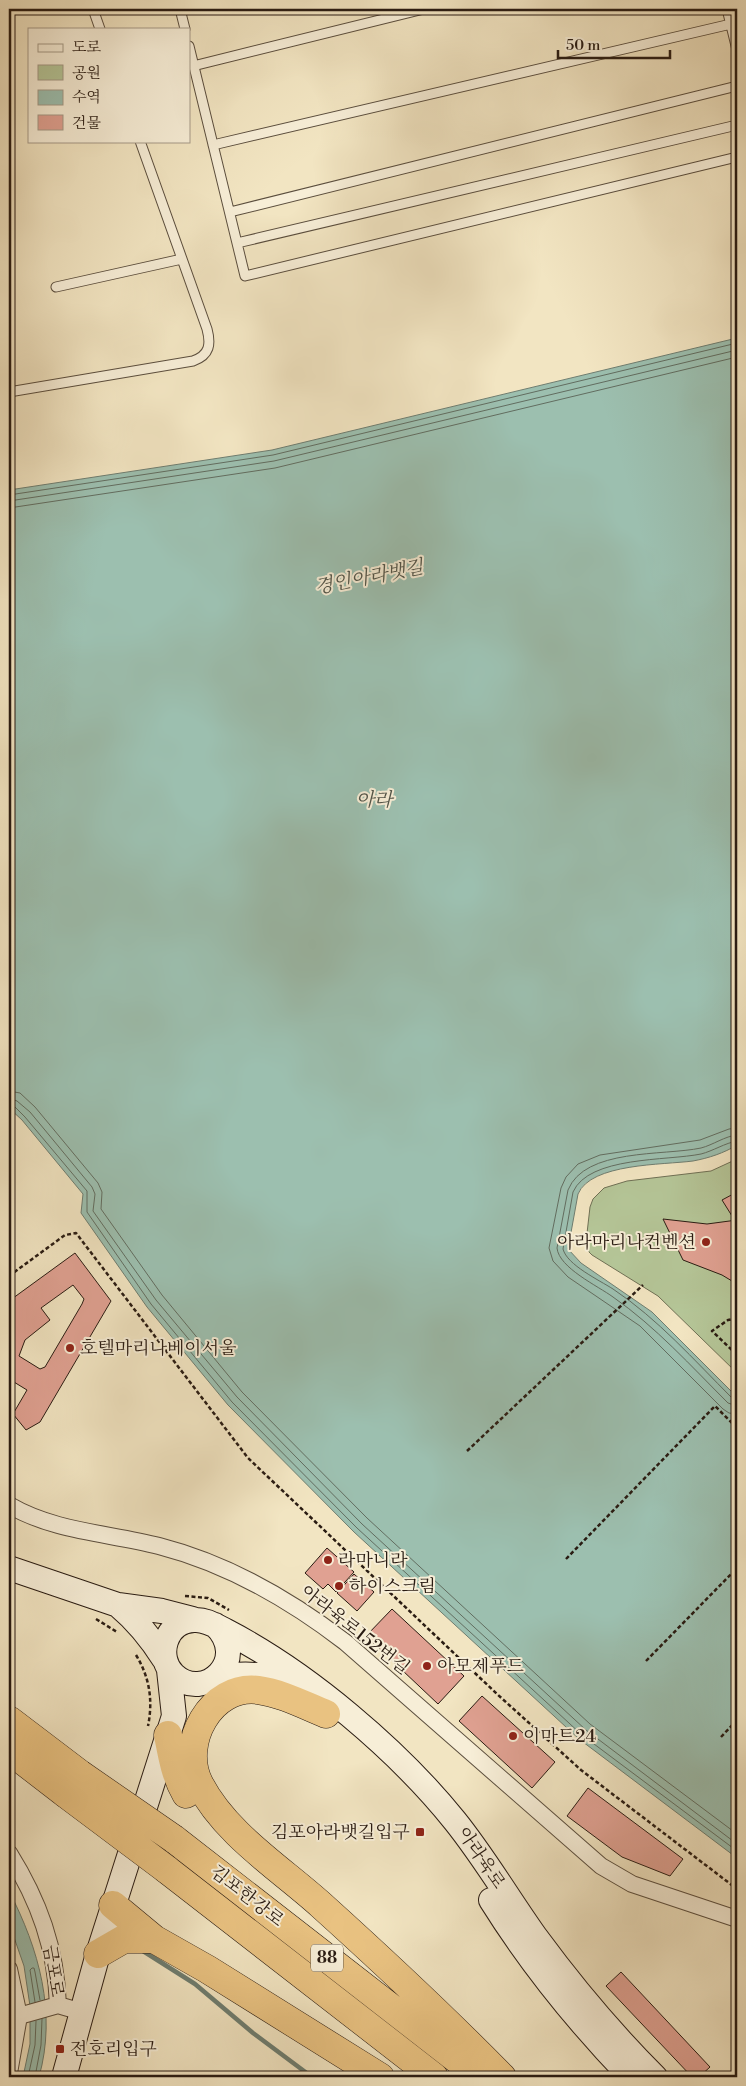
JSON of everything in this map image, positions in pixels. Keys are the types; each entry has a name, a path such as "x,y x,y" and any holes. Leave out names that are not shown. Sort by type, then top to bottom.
{"highway":[{"path":"236,1833 209,1798 194,1772 192,1744 205,1716 226,1697 239,1691 257,1690 292,1700 326,1714"},
{"name":"김포한강로","path":"9,1720 73,1784 166,1870 434,2077"},
{"path":"171,1726 174,1768 180,1783 190,1799 216,1821 236,1833 320,1904 403,1979 502,2077"},
{"name":"김포한강로","path":"9,1750 174,1839 480,2077"},
{"path":"113,1906 154,1939 207,1969 380,2077"},
{"path":"98,1954 124,1939 154,1939"}],"street":[{"name":"아라육로152번길","path":"9,1505 56,1525 135,1540 194,1557 242,1576 266,1588 311,1616 345,1642 601,1866 642,1888 737,1919"},
{"path":"9,1568 118,1605 137,1621 150,1636 177,1678 186,1683 211,1680"},
{"name":"아라육로","path":"118,1605 162,1611 204,1622 242,1640 281,1664 377,1739 439,1802 472,1844 549,1954 613,2031 655,2077"},
{"path":"82,2012 98,1954 171,1726 190,1697 222,1671 227,1662 227,1643 223,1633 204,1622 178,1625 167,1638 164,1648 167,1664 171,1726"},
{"name":"아라육로","path":"211,1680 236,1674 252,1674 280,1682 326,1714 387,1768 436,1822 473,1871 525,1951 582,2023 631,2077"},
{"name":"금포로","path":"9,1853 33,1898 44,1924 55,1964 54,2006 82,2012 64,2077"},
{"path":"9,1969 12,1994 22,2015 9,2072"},
{"path":"22,2015 54,2006"}],"lane":[{"path":"93,9 100,28"},
{"path":"180,9 185,28"},
{"path":"193,66 424,9"},
{"path":"727,9 737,50"},
{"path":"213,145 731,24"},
{"path":"190,51 246,276 737,156"},
{"path":"230,212 737,86"},
{"path":"237,243 737,125"},
{"path":"9,392 200,358 207,353 210,346 209,338 140,142"},
{"path":"56,288 182,259"}],"path":[{"path":"9,1276 65,1235 76,1233 248,1458 497,1694 582,1770 737,1888"},
{"path":"467,1451 643,1286"},
{"path":"737,1318 728,1320 712,1331 737,1355"},
{"path":"566,1559 715,1406 737,1428"},
{"path":"646,1661 737,1568"},
{"path":"721,1737 737,1720"}],"green space":[{"path":"737,1159 737,1373 658,1296 592,1255 586,1242 590,1207 593,1199 604,1188 627,1181 711,1171"}],"water":[{"name":"아라","path":"737,338 737,1145 722,1153 699,1160 629,1167 597,1176 585,1184 578,1194 568,1249 581,1263 652,1312 737,1397 737,1858 579,1739 354,1532 228,1405 147,1307 81,1213 83,1194 22,1120 9,1108 9,490 272,450"},
{"path":"9,1891 29,1936 42,1982 46,2029 39,2077 23,2077 30,2044 30,2006 24,1966 9,1923"}],"building":[{"path":"737,1192 737,1213 732,1216 722,1200"},
{"name":"아라마리나컨벤션","path":"663,1219 707,1224 737,1220 737,1284 722,1275 683,1260"},
{"name":"호텔마리나베이서울","path":"75,1253 111,1301 40,1422 26,1430 13,1414 27,1390 9,1379 9,1301","holes":["73,1285 84,1299 45,1367 40,1369 19,1356 25,1340 50,1320 41,1308"]},
{"name":"라마니라","path":"327,1548 354,1572 336,1592 328,1584 323,1589 305,1573"},
{"path":"354,1574 374,1592 357,1611 337,1593"},
{"path":"392,1609 464,1676 438,1704 366,1636"},
{"path":"482,1696 555,1762 532,1788 459,1721"},
{"path":"588,1788 683,1859 670,1876 622,1857 567,1816"},
{"path":"621,1972 710,2067 699,2077 692,2077 606,1986"}],"waterway":[{"path":"143,1951 195,1984 253,2033 312,2077"}],"place":[{"name":"아라마리나컨벤션","path":"706,1242"},
{"name":"호텔마리나베이서울","path":"70,1348"},
{"name":"라마니라","path":"328,1560"},
{"name":"하이스크림","path":"339,1586"},
{"name":"아모제푸드","path":"427,1666"},
{"name":"이마트24","path":"513,1736"},
{"name":"김포아라뱃길입구","path":"420,1832"},
{"name":"전호리입구","path":"60,2049"}],"water label":[{"name":"경인아라뱃길","path":"369,577"}]}
